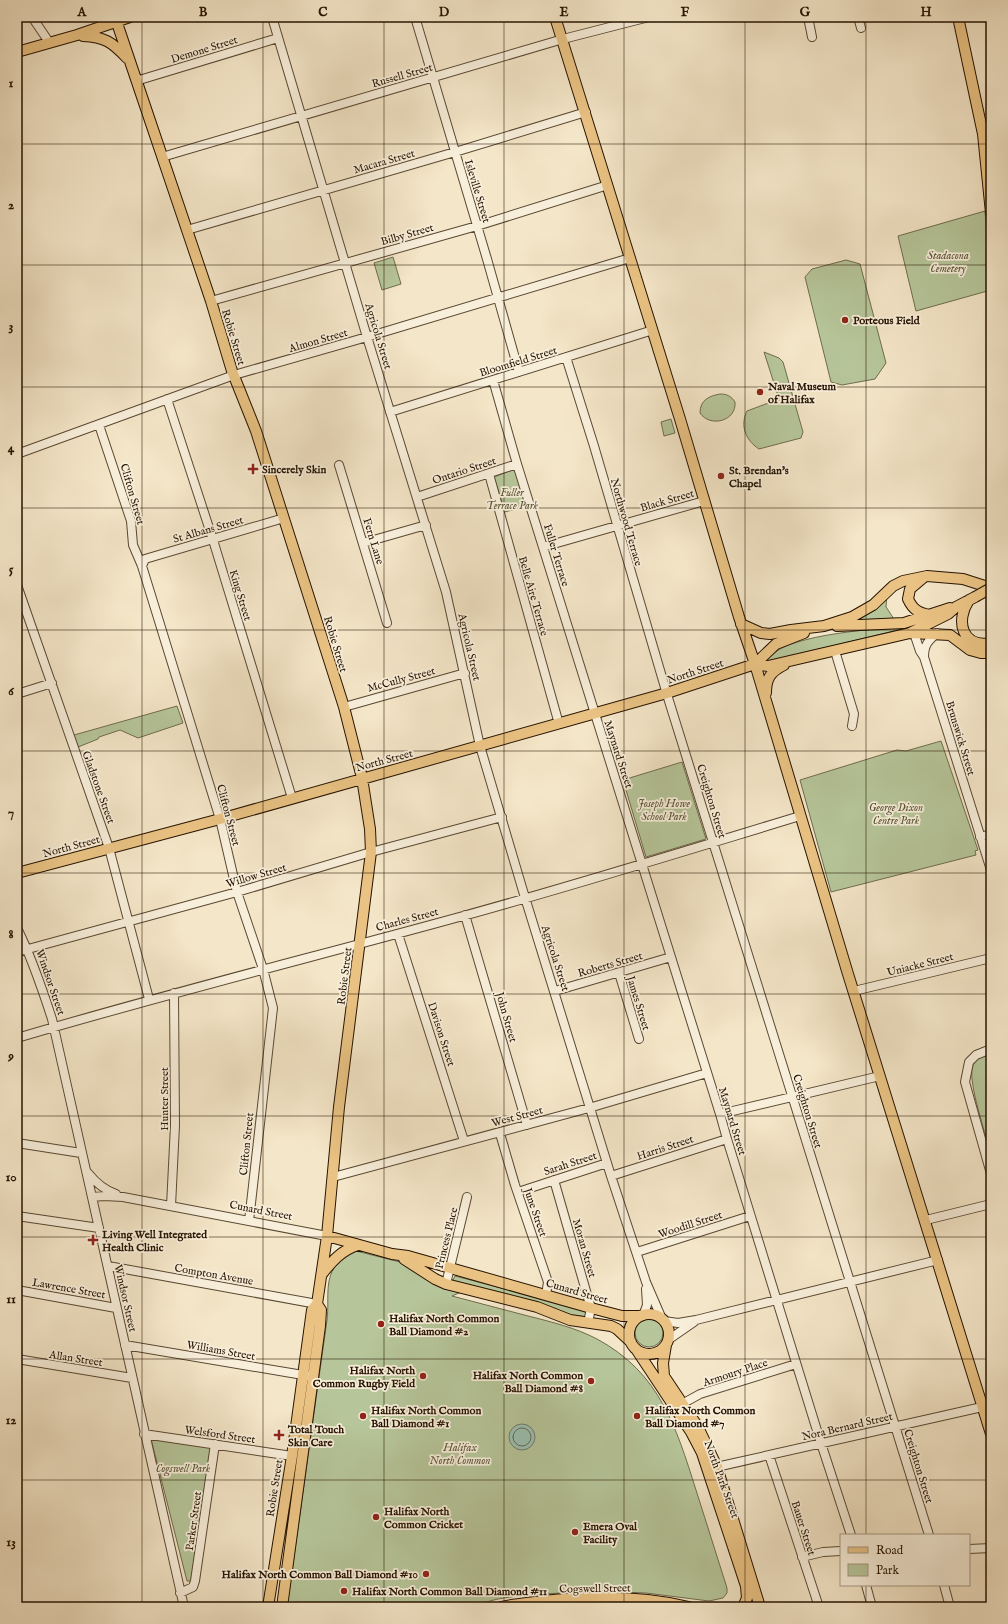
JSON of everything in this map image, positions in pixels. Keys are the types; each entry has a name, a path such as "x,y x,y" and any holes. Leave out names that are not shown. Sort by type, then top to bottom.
{"main road":[{"path":"17,52 77,35 116,19 130,17"},
{"path":"556,17 880,1076 938,1260 987,1406 991,1434"},
{"path":"958,17 983,134 991,213"},
{"name":"Robie Street","path":"116,19 211,301 234,375 256,432 344,707 362,778 370,829 371,852 340,1107 327,1236 317,1304 312,1310 292,1456 268,1607"},
{"path":"77,35 102,38 115,45 130,61"},
{"path":"741,624 761,633 770,634 824,626 852,616 873,605 893,586 903,581 927,576 963,579 990,588"},
{"path":"927,576 913,586 908,595 908,599 915,610 920,613 930,615"},
{"path":"912,633 948,614 956,607 990,588"},
{"path":"972,598 962,614 962,627 965,634 977,643 991,643"},
{"name":"North Street","path":"17,873 220,819 667,693 755,664 776,644 824,626 904,622 930,615 948,608 956,607"},
{"path":"912,633 937,633 950,635 970,650 981,653 991,653"},
{"name":"North Street","path":"755,664 768,666 912,633"},
{"path":"765,700 766,681 771,673 794,660"},
{"name":"Cunard Street","path":"327,1236 392,1254 408,1256 622,1316 642,1316"},
{"path":"322,1274 335,1258 358,1245"},
{"name":"Cunard Street","path":"392,1254 446,1284 537,1307 570,1320 588,1323 603,1323 611,1326 617,1329 634,1346"},
{"name":"Robie Street","path":"282,1607 321,1310 317,1304"},
{"path":"649,1315 663,1320 669,1333 667,1342 659,1352 650,1354 640,1352 634,1346 630,1337 633,1323 642,1316 649,1315"},
{"name":"North Park Street","path":"667,1342 663,1363 664,1376 698,1427 760,1607"},
{"name":"North Park Street","path":"634,1346 691,1432 712,1468 746,1586 747,1598 744,1607"},
{"name":"Cogswell Street","path":"501,1607 542,1601 595,1598 656,1601 689,1607"}],"street":[{"path":"32,17 49,42"},
{"name":"Agricola Street","path":"272,17 367,337 446,592 480,746 525,898 611,1176 646,1282 663,1320"},
{"name":"Isleville Street","path":"415,17 499,298 519,372"},
{"name":"Russell Street","path":"162,157 563,39 649,17"},
{"path":"808,17 812,37"},
{"path":"858,17 861,28"},
{"name":"Demone Street","path":"136,81 278,38"},
{"name":"Macara Street","path":"187,230 455,152 586,112"},
{"name":"Bilby Street","path":"211,301 477,226 608,185"},
{"name":"Almon Street","path":"17,454 234,375 499,298 630,258"},
{"name":"Bloomfield Street","path":"390,412 652,330"},
{"name":"Northwood Terrace","path":"566,357 667,693"},
{"name":"Fuller Terrace","path":"493,380 517,464 594,714"},
{"name":"King Street","path":"167,399 292,798"},
{"name":"Clifton Street","path":"99,425 131,521 133,545 142,566 220,819 237,892 263,969 273,1008 249,1221"},
{"name":"Ontario Street","path":"417,497 517,464"},
{"name":"Fern Lane","path":"339,465 387,623"},
{"name":"Belle Aire Terrace","path":"488,474 559,724"},
{"name":"Black Street","path":"543,547 704,501"},
{"name":"St Albans Street","path":"142,566 145,559 284,518"},
{"path":"363,543 426,524"},
{"name":"Gladstone Street","path":"17,585 19,598 52,684 109,848 149,999"},
{"name":"Brunswick Street","path":"912,633 924,657 991,870"},
{"path":"924,657 924,648 926,643 937,633"},
{"path":"835,651 854,714 852,726"},
{"name":"McCully Street","path":"344,707 465,673"},
{"path":"17,694 52,684"},
{"name":"Creighton Street","path":"667,693 929,1534"},
{"name":"Maynard Street","path":"594,714 720,1114 796,1364 851,1534"},
{"name":"Charles Street","path":"17,1038 149,999 466,915 800,816"},
{"name":"Willow Street","path":"17,952 237,892 371,852 502,818"},
{"path":"980,837 991,834"},
{"name":"John Street","path":"466,915 527,1125"},
{"name":"Windsor Street","path":"17,928 28,949 41,984 54,1027 81,1153 108,1266 144,1434 184,1607"},
{"name":"Davison Street","path":"398,934 464,1141"},
{"name":"Roberts Street","path":"555,992 671,957"},
{"name":"Uniacke Street","path":"854,991 991,958"},
{"name":"James Street","path":"619,973 639,1039"},
{"name":"Hunter Street","path":"171,1206 175,1125 174,993"},
{"path":"991,1049 976,1055 969,1062 965,1082 991,1174"},
{"name":"West Street","path":"333,1177 590,1108 707,1073"},
{"path":"720,1114 880,1076"},
{"name":"June Street","path":"501,1137 548,1282 546,1295"},
{"name":"Harris Street","path":"611,1176 727,1139"},
{"path":"17,1142 81,1153"},
{"name":"Sarah Street","path":"518,1192 607,1163"},
{"name":"Cunard Street","path":"86,1171 95,1183 107,1191 123,1197"},
{"name":"Moran Street","path":"554,1180 591,1308 588,1323"},
{"name":"Cunard Street","path":"92,1197 123,1197 327,1236"},
{"name":"Princess Place","path":"446,1284 467,1197"},
{"path":"926,1220 991,1204"},
{"path":"17,1216 99,1228"},
{"name":"Woodill Street","path":"637,1252 750,1216"},
{"path":"663,1320 678,1322 696,1320 938,1260"},
{"name":"Compton Avenue","path":"108,1266 317,1304"},
{"name":"Agricola Street","path":"642,1316 647,1300 646,1282"},
{"name":"Lawrence Street","path":"17,1290 116,1308"},
{"path":"667,1342 696,1320"},
{"name":"Williams Street","path":"125,1344 313,1377"},
{"name":"Allan Street","path":"17,1359 132,1378"},
{"name":"Armoury Place","path":"682,1404 700,1394 796,1364"},
{"name":"Nora Bernard Street","path":"712,1468 987,1406"},
{"name":"Welsford Street","path":"144,1434 292,1456"},
{"name":"Parker Street","path":"180,1593 193,1587 195,1581 215,1444"},
{"name":"Bauer Street","path":"770,1455 819,1607"},
{"path":"970,1549 991,1548"},
{"path":"802,1557 823,1552 840,1551"},
{"path":"866,1586 872,1607"},
{"path":"944,1586 950,1607"}],"green space":[{"name":"Stadacona Cemetery","path":"985,211 991,290 916,311 898,236"},
{"path":"393,257 401,284 382,290 374,263"},
{"name":"Porteous Field","path":"846,260 860,264 886,363 875,379 842,385 831,382 805,277 812,269"},
{"path":"764,352 779,358 783,362 803,432 801,438 759,449 750,441 745,432 744,422 747,411 779,399"},
{"path":"720,394 729,396 735,402 732,414 727,418 716,421 704,418 700,413 703,402 709,397"},
{"path":"671,419 675,433 664,436 661,422"},
{"name":"Fuller Terrace Park","path":"515,469 526,506 505,512 494,477"},
{"path":"887,594 886,607 894,619 858,621 857,618"},
{"path":"897,627 898,630 768,662 766,661 775,652 789,645 806,640 846,632"},
{"path":"177,706 183,723 138,738 120,730 99,737 98,739 78,747 74,735"},
{"name":"George Dixon Centre Park","path":"941,741 978,850 975,851 976,855 831,892 800,780 897,750 906,751"},
{"name":"Joseph Howe School Park","path":"682,762 706,839 646,857 623,780"},
{"path":"991,1053 991,1144 988,1145 974,1092 972,1072 973,1065 976,1060"},
{"name":"Halifax North Common","path":"356,1251 404,1263 461,1292 452,1296 572,1328 597,1339 619,1353 636,1368 651,1385 663,1404 681,1445 727,1588 727,1593 723,1598 709,1601 646,1593 600,1591 523,1595 498,1599 466,1607 287,1607 327,1320 328,1287 332,1272 336,1265 347,1254"},
{"path":"455,1276 585,1310 587,1313 584,1317 579,1318 454,1282 453,1280"},
{"path":"649,1319 659,1323 663,1333 659,1343 649,1347 639,1343 635,1333 639,1323"},
{"name":"Cogswell Park","path":"151,1439 211,1447 191,1581 187,1581"},
{"path":"637,1602 684,1607 516,1607 548,1603"}],"water":[{"path":"522,1424 531,1428 535,1437 531,1446 522,1450 513,1446 509,1437 513,1428"}],"place":[{"name":"Porteous Field","path":"845,320"},
{"name":"Naval Museum of Halifax","path":"760,392"},
{"name":"Sincerely Skin","path":"253,469"},
{"name":"St. Brendan's Chapel","path":"721,476"},
{"name":"Living Well Integrated Health Clinic","path":"93,1240"},
{"name":"Halifax North Common Ball Diamond #2","path":"381,1324"},
{"name":"Halifax North Common Rugby Field","path":"423,1376"},
{"name":"Halifax North Common Ball Diamond #8","path":"591,1381"},
{"name":"Halifax North Common Ball Diamond #1","path":"363,1416"},
{"name":"Halifax North Common Ball Diamond #7","path":"637,1416"},
{"name":"Total Touch Skin Care","path":"279,1435"},
{"name":"Halifax North Common Cricket","path":"376,1517"},
{"name":"Emera Oval Facility","path":"575,1532"},
{"name":"Halifax North Common Ball Diamond #10","path":"426,1574"},
{"name":"Halifax North Common Ball Diamond #11","path":"344,1591"}]}
